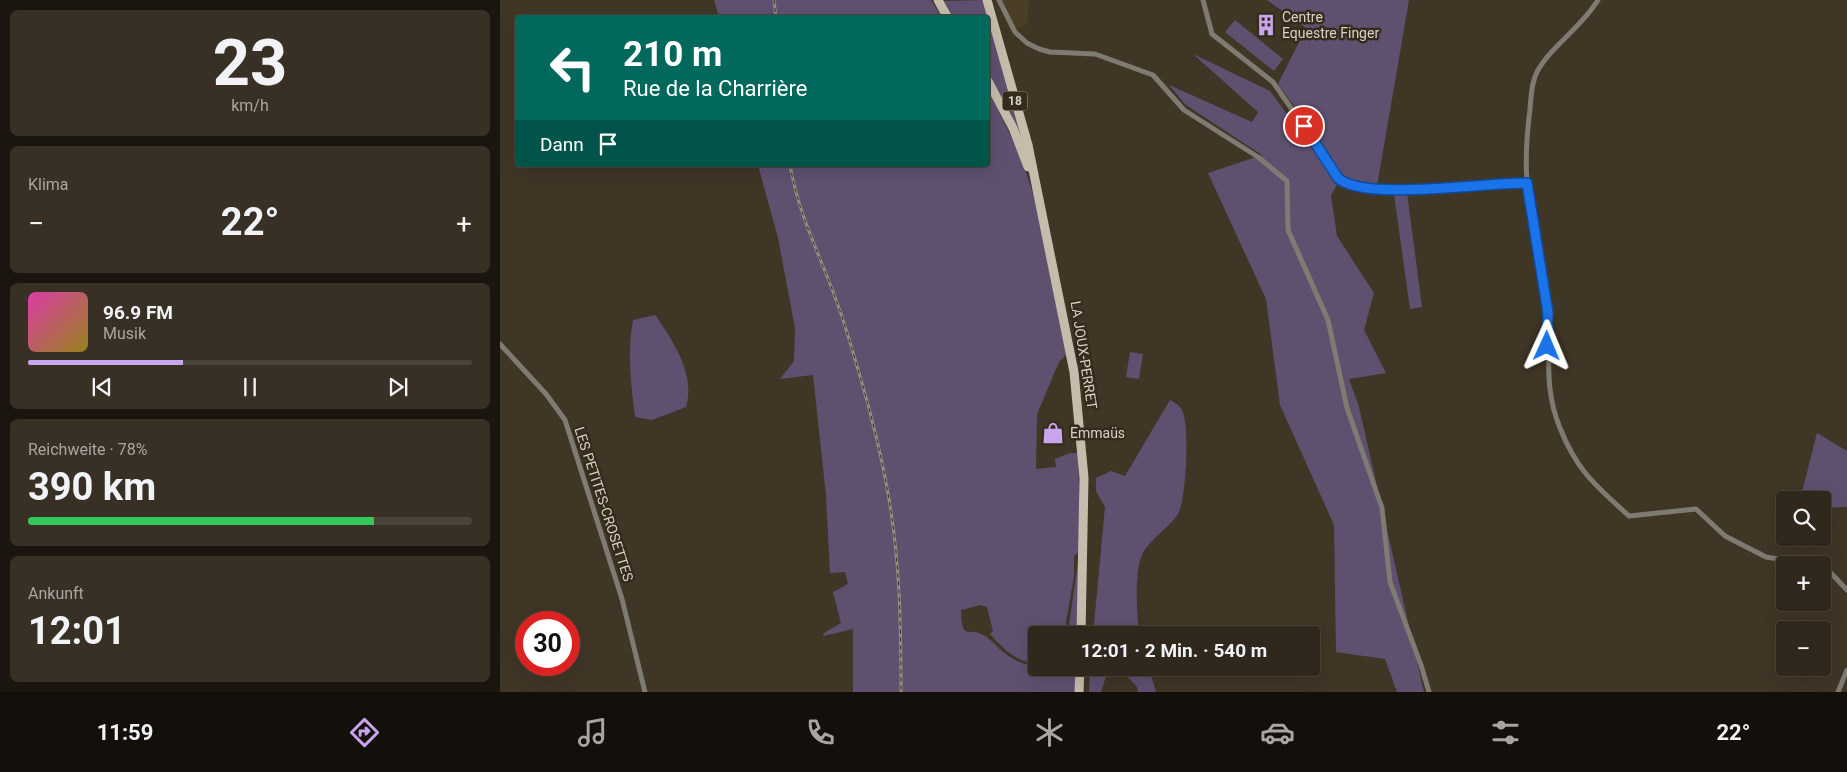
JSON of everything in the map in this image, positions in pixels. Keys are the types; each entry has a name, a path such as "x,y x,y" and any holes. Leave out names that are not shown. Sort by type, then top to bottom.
{"main road":[{"path":"938,0 946,15"},
{"name":"LA JOUX-PERRET","path":"987,0 1028,144 1070,347 1081,427 1084,514 1081,626"},
{"name":"LA JOUX-PERRET","path":"990,85 1013,128 1040,202"},
{"path":"1079,692 1080,676"}],"street":[{"path":"999,0 1018,36 1039,49 1095,54 1154,75 1184,110 1280,174 1287,181 1288,230 1328,320 1347,408 1382,508 1390,582 1429,692"},
{"path":"1203,0 1212,34 1273,82 1343,183 1364,189 1393,190 1527,183"},
{"path":"1598,0 1576,29 1537,72 1532,88 1527,134 1527,183 1548,313 1546,363 1552,401 1559,426 1573,459 1594,485 1629,516 1696,509 1725,536 1766,557 1776,559"},
{"name":"LES PETITES-CROSETTES","path":"500,344 546,394 565,420 622,598 645,692"},
{"path":"1831,573 1847,590"},
{"path":"1838,692 1847,670"}],"shaded area":[{"path":"714,0 931,0 941,15 718,15"},
{"path":"984,0 988,15 952,15 944,1"},
{"path":"996,0 1029,0 1028,23 1011,32"},
{"path":"1267,0 1409,0 1377,186 1358,184 1345,180 1338,173 1322,144 1278,84 1306,28"},
{"path":"1235,20 1283,59 1274,71 1225,32"},
{"path":"990,21 1025,146 1009,110 990,77"},
{"path":"1193,54 1270,91 1338,183 1331,195 1337,236 1374,293 1364,330 1386,373 1349,379 1359,407 1424,692 1397,692 1385,659 1336,652 1334,525 1280,405 1266,299 1208,173 1262,155 1186,105 1169,85 1252,122 1258,112"},
{"path":"990,95 1018,152 1035,200 1048,252 1066,355 1059,362 1037,414 1036,469 1056,467 1055,459 1070,453 1078,453 1081,550 1074,556 1074,576 1065,626 1028,626 1028,662 1016,657 1005,649 990,634 993,631 987,607 980,605 961,610 962,620 963,627 967,632 975,632 985,636 1003,652 1028,664 1028,676 1075,676 1075,692 853,692 853,629 823,636 824,633 841,623 833,592 848,584 845,572 830,573 826,495 813,375 780,379 794,361 795,328 778,238 759,167 990,167"},
{"path":"1407,193 1422,307 1410,309 1394,194"},
{"path":"655,315 681,359 688,383 688,395 686,407 652,420 635,417 631,381 630,344 633,320"},
{"path":"1130,352 1143,354 1139,379 1126,377"},
{"path":"1170,400 1177,404 1181,409 1186,430 1184,492 1176,517 1145,549 1139,563 1137,594 1139,626 1094,626 1105,507 1096,491 1096,478 1111,471 1125,476"},
{"path":"1817,433 1847,451 1847,507 1831,508 1831,491 1802,491"},
{"path":"1078,562 1077,626 1069,625"},
{"path":"1090,676 1106,676 1101,692 1089,692"},
{"path":"1127,676 1151,676 1156,692 1138,692 1137,687"}],"railway":[{"path":"774,0 776,15"},
{"path":"790,167 800,206 844,323 864,388 880,454 893,523 898,571 901,692"}],"place":[{"name":"Centre Equestre Finger","path":"1266,25"},
{"name":"Emmaüs","path":"1053,433"}],"route":[{"path":"1304,126 1338,178 1343,183 1364,189 1393,190 1505,182 1527,183 1548,313 1547,346"}]}
